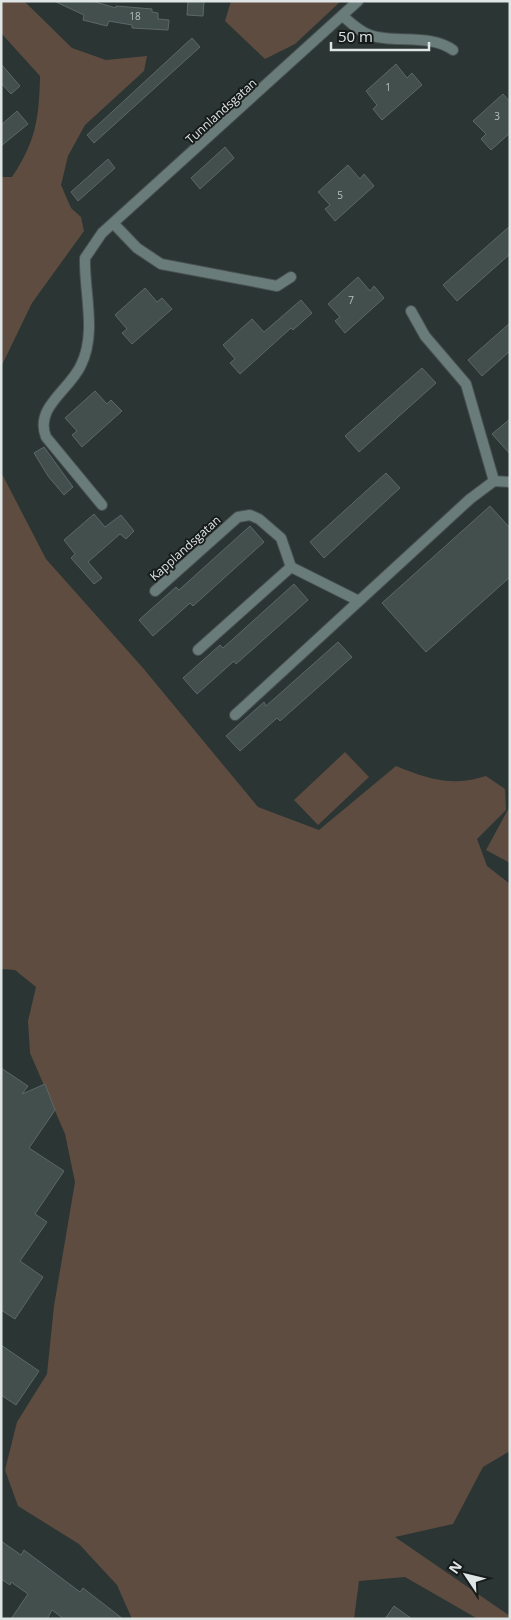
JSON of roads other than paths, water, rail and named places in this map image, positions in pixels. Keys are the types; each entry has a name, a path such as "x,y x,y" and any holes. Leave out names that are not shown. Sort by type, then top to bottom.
{"street":[{"name":"Tunnlandsgatan","path":"102,505 46,437 42,428 46,411 81,366 89,326 85,258 93,244 113,223 344,16 358,1"},
{"path":"344,16 359,29 375,37 444,43 453,50"},
{"path":"113,223 137,248 161,264 277,286 291,277"},
{"path":"411,311 424,336 466,384 494,481"},
{"path":"235,714 470,499 494,481 510,482"},
{"name":"Kapplandsgatan","path":"155,591 238,517 250,515 259,519 281,538 291,567"},
{"path":"198,650 291,567 359,602"}]}
